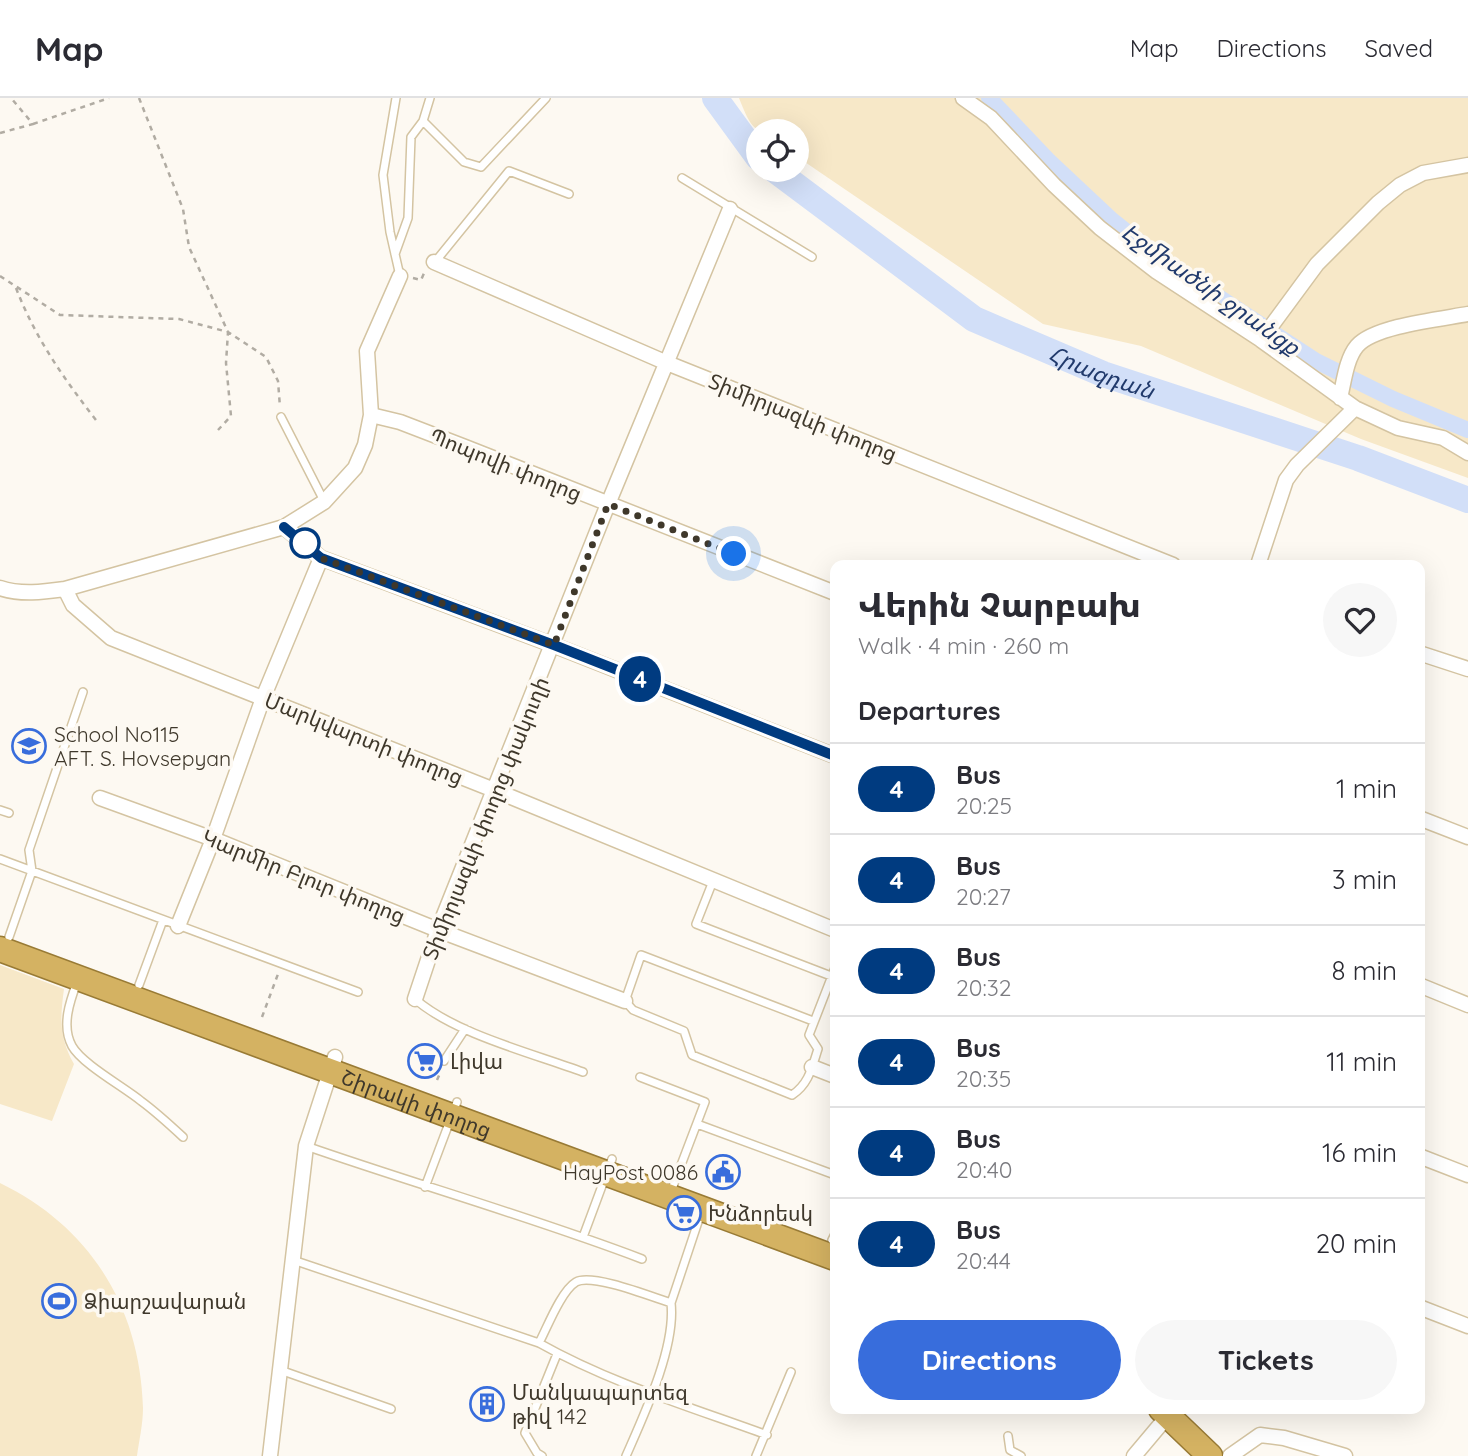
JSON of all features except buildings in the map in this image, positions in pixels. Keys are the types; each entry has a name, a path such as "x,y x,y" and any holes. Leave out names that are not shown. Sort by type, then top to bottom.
{"highway":[{"name":"Շիրակի փողոց","path":"3,940 78,978 333,1064"},
{"name":"Շիրակի փողոց","path":"3,940 139,985 333,1064 672,1189 830,1242"},
{"name":"Շիրակի փողոց","path":"672,1189 702,1209 830,1242"},
{"path":"1175,1414 1210,1456"},
{"path":"1177,1414 1231,1456"}],"street":[{"path":"963,98 991,118 1054,185 1100,228 1157,272 1261,340 1355,408 1398,428 1443,438 1468,453"},
{"path":"1261,340 1317,264 1400,185 1423,173 1468,165"},
{"name":"Տիմիրյազևի փողոց փակուղի","path":"415,999 438,930 554,645 608,504 730,209"},
{"name":"Տիմիրյազևի փողոց","path":"429,267 1161,560"},
{"path":"0,588 12,592 65,589 284,527 324,502 355,468 365,445 371,415 367,351 400,276"},
{"path":"1340,398 1350,359 1357,345 1374,333 1468,314"},
{"path":"1260,560 1286,480 1297,465 1355,408"},
{"name":"Պոպովի փողոց","path":"371,415 422,431 830,591"},
{"path":"284,527 321,558 554,645 830,754"},
{"path":"171,923 213,839 263,698 321,558"},
{"name":"Մարկվարտի փողոց","path":"65,589 73,605 111,638 494,790 830,928"},
{"path":"1425,655 1468,669"},
{"name":"Կարմիր Բլուր փողոց","path":"100,798 213,839 438,930 625,1001"},
{"path":"1425,820 1468,836"},
{"path":"1425,987 1468,1005"},
{"path":"271,1456 306,1146 333,1064"},
{"path":"812,1067 830,1074"},
{"path":"1425,1158 1468,1175"},
{"path":"1425,1309 1468,1326"},
{"path":"1134,1456 1169,1414"},
{"path":"1231,1456 1260,1435 1284,1438 1345,1456"}],"lane":[{"path":"396,98 383,175 400,276"},
{"path":"395,254 408,218 411,137 423,121 430,98"},
{"path":"423,121 464,162 481,167 546,98"},
{"path":"429,267 509,172 569,194"},
{"path":"682,178 812,257"},
{"path":"281,416 324,502"},
{"path":"3,940 32,870 29,850 83,692"},
{"path":"0,810 9,813"},
{"path":"0,859 358,992"},
{"path":"713,881 696,924 830,976"},
{"path":"139,985 171,923"},
{"path":"813,1021 641,955 625,1001 633,1010 684,1031 692,1055 792,1096 804,1088 818,1049 808,1035 830,978"},
{"path":"78,978 69,1006 67,1027 72,1046 90,1064 143,1102 183,1137"},
{"path":"415,999 442,1019 465,1029 583,1072"},
{"path":"444,1061 465,1029"},
{"path":"640,1077 705,1102 672,1189"},
{"path":"425,1187 454,1109"},
{"path":"697,1124 830,1173"},
{"path":"306,1146 642,1259"},
{"path":"583,1237 609,1166"},
{"path":"626,1456 653,1394 673,1318 671,1303 702,1209"},
{"path":"293,1260 539,1343 557,1354 653,1394 767,1435"},
{"path":"539,1343 567,1290 577,1281 593,1279 671,1303"},
{"path":"542,1456 537,1453 525,1433 557,1354"},
{"path":"280,1370 391,1409"},
{"path":"756,1456 791,1372"},
{"path":"1008,1436 1010,1450 1021,1456"}],"path":[{"path":"11,98 33,124"},
{"path":"0,133 109,98"},
{"path":"139,98 183,208 190,247 228,332 226,363 231,416 218,430"},
{"path":"421,280 429,267"},
{"path":"0,276 60,315 179,319 228,332 266,357 278,381 281,416"},
{"path":"16,288 27,317 58,371 99,424"},
{"path":"261,1017 281,965"}],"shaded area":[{"path":"739,98 1468,98 1468,478 1361,439 1141,346 1043,324 809,165 809,119 749,119"},
{"path":"0,965 64,989 62,1028 74,1064 52,1121 0,1104"},
{"name":"Ձիարշավարան","path":"0,1183 32,1201 84,1247 104,1274 120,1304 140,1371 143,1414 137,1456 0,1456"}],"waterway":[{"name":"Հրազդան","path":"715,98 746,141"},
{"name":"Էջմիածնի ջրանցք","path":"989,98 1048,160 1112,220 1161,259 1316,361 1393,399 1468,430"},
{"name":"Հրազդան","path":"791,182 974,319 1103,374 1358,458 1468,500"}],"bus line":[{"name":"4","path":"284,527 321,558 554,645 830,754"}],"place":[{"name":"School No115 AFT. S. Hovsepyan","path":"29,746"},
{"name":"Լիվա","path":"425,1061"},
{"name":"HayPost 0086","path":"723,1172"},
{"name":"Խնձորեսկ","path":"684,1213"},
{"name":"Ձիարշավարան","path":"59,1301"},
{"name":"Մանկապարտեզ թիվ 142","path":"487,1404"}],"route":[{"path":"305,543 321,558 554,645 608,504 734,554"}]}
